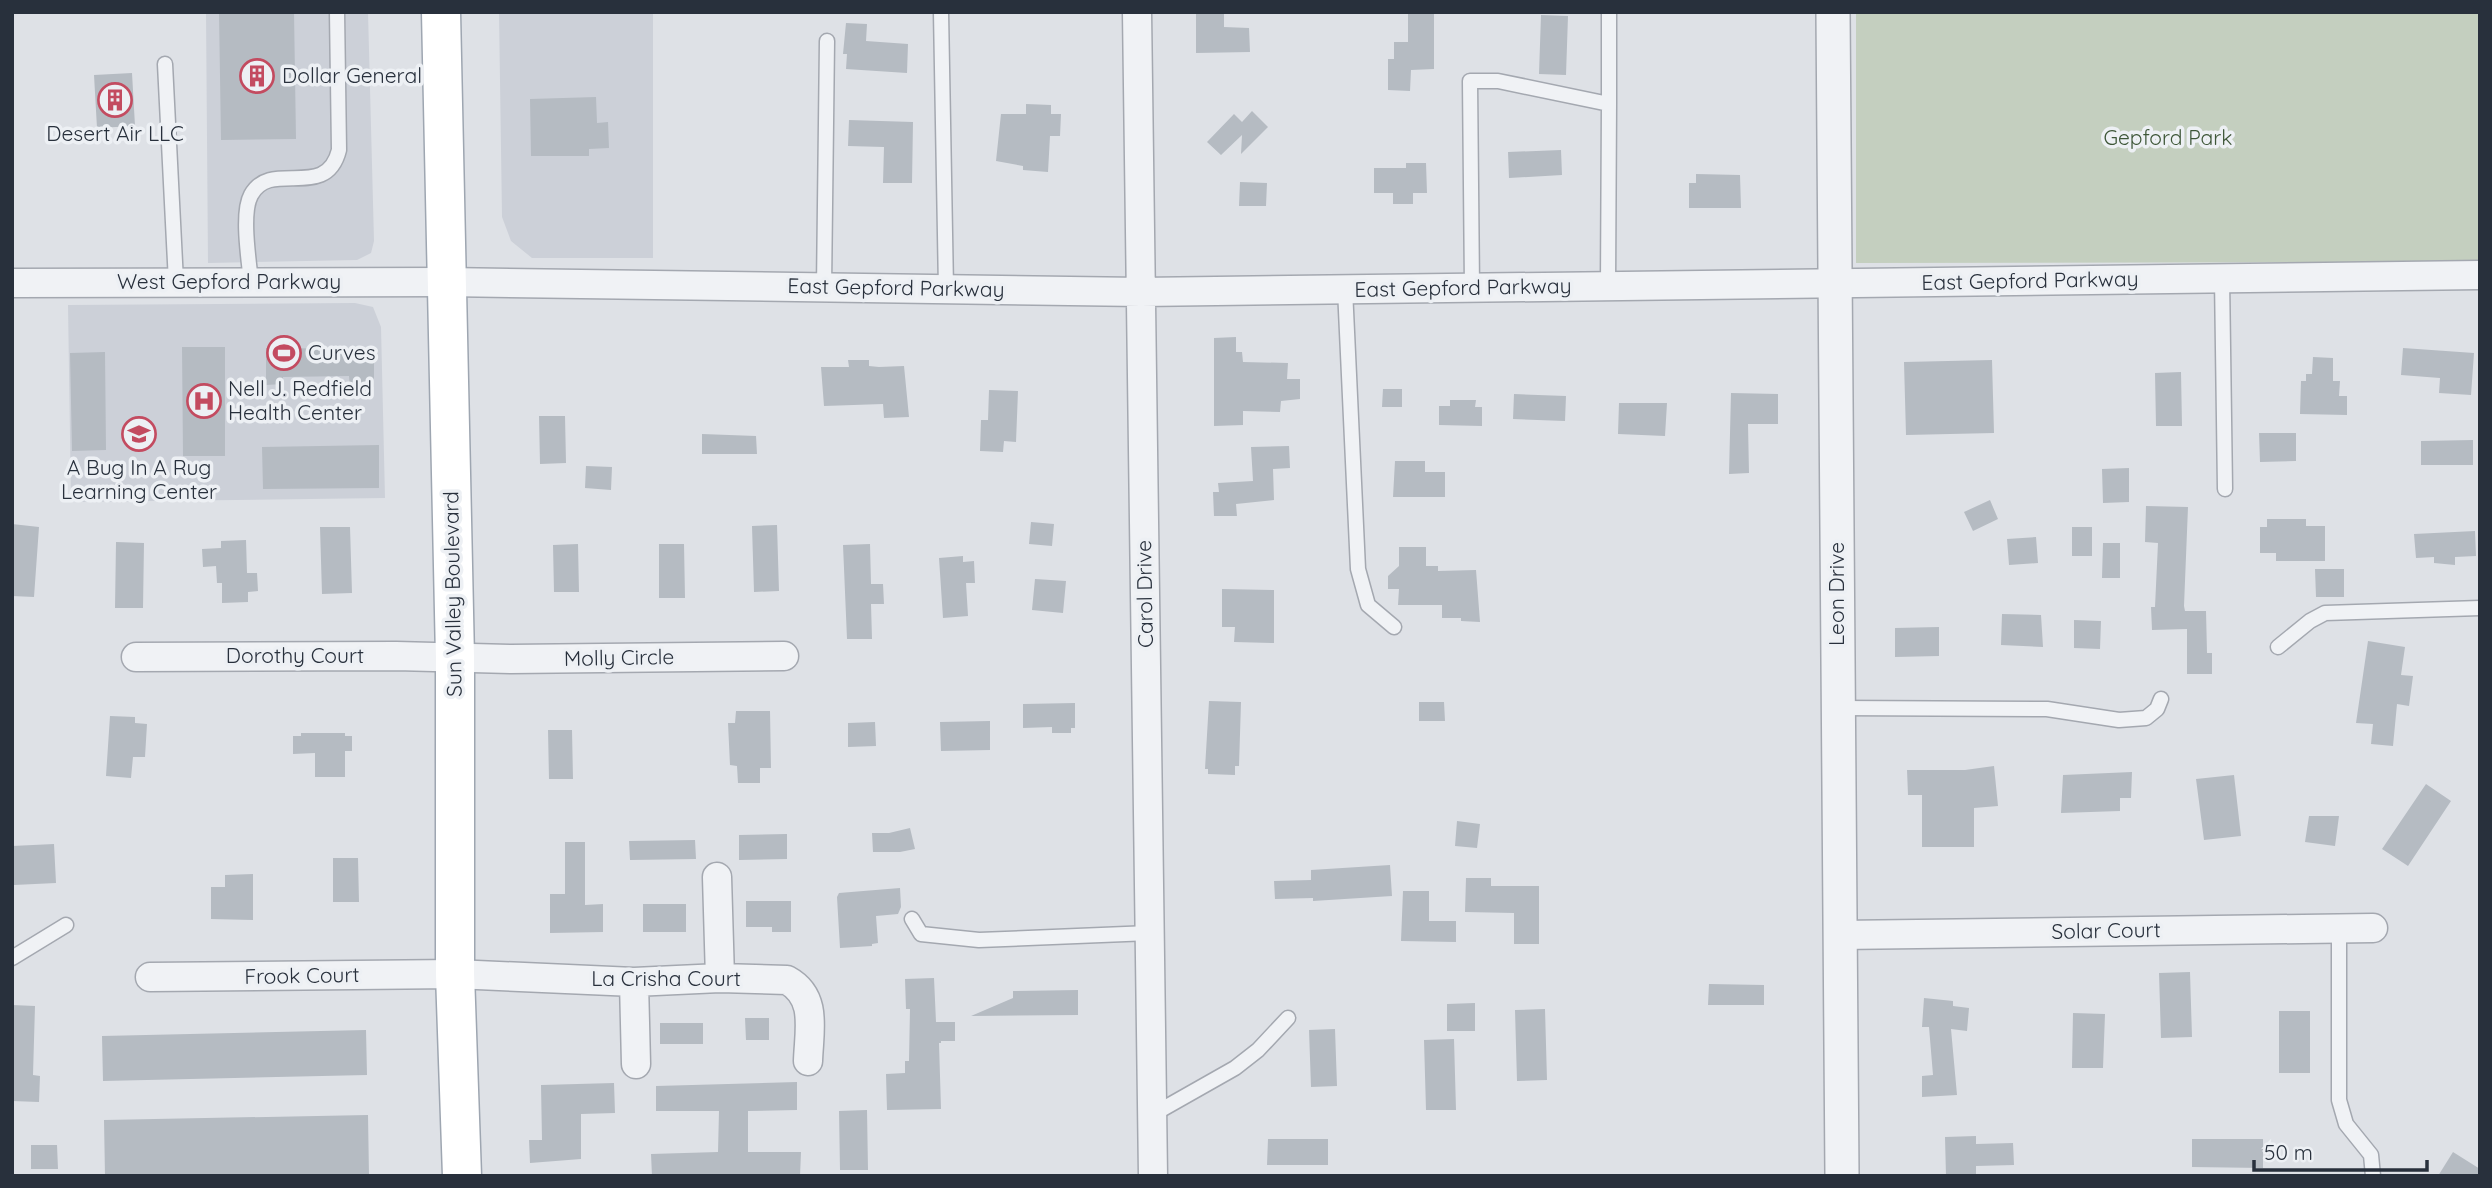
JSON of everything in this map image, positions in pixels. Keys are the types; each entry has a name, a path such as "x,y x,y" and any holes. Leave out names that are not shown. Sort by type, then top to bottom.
{"main road":[{"name":"Sun Valley Boulevard","path":"441,12 455,658 455,974 463,1176"}],"street":[{"name":"Carol Drive","path":"1137,12 1153,1176"},
{"name":"Leon Drive","path":"1833,12 1842,1176"},
{"name":"East Gepford Parkway","path":"446,282 1141,292 2480,275"},
{"name":"West Gepford Parkway","path":"12,283 446,282"},
{"name":"Molly Circle","path":"455,658 784,656"},
{"name":"Dorothy Court","path":"136,657 455,658"},
{"path":"718,877 720,978"},
{"name":"Solar Court","path":"1840,934 2373,928"},
{"name":"Frook Court","path":"150,977 455,974"},
{"name":"La Crisha Court","path":"455,974 635,982 720,978 787,980 797,985 806,995 809,1014 808,1061"},
{"path":"635,982 636,1065"}],"lane":[{"path":"251,282 247,211 251,194 261,185 276,179 317,177 329,172 340,150 337,12"},
{"path":"941,12 946,289"},
{"path":"1608,286 1609,12"},
{"path":"824,287 827,41"},
{"path":"165,64 176,282"},
{"path":"1472,288 1470,81 1499,81 1609,104"},
{"path":"2222,278 2225,489"},
{"path":"1345,289 1358,569 1368,605 1394,627"},
{"path":"2278,646 2325,613 2480,608"},
{"path":"1838,708 2047,709 2119,720 2146,718 2157,709 2161,699"},
{"path":"912,919 922,934 979,940 1150,933"},
{"path":"12,958 66,925"},
{"path":"2339,928 2339,1100 2346,1124 2371,1155 2374,1176"},
{"path":"1152,1115 1235,1068 1258,1050 1287,1018"}],"shaded area":[{"path":"206,12 368,12 374,241 371,253 357,260 208,263"},
{"path":"499,12 653,12 653,258 532,258 511,241 502,217"},
{"path":"355,303 373,307 381,327 385,498 71,502 68,305"}],"green space":[{"name":"Gepford Park","path":"1856,12 2480,12 2480,262 1856,263"}],"building":[{"name":"Dollar General","path":"219,12 294,12 296,139 221,140"},
{"path":"1196,12 1224,12 1224,27 1249,28 1250,52 1196,53"},
{"path":"1408,12 1434,12 1434,69 1411,70 1410,91 1388,90 1388,59 1394,59 1394,42 1408,42"},
{"path":"1541,15 1568,16 1566,75 1539,74"},
{"path":"846,23 867,24 866,41 908,44 907,73 846,69 847,54 843,54"},
{"name":"Desert Air LLC","path":"132,73 135,126 97,128 94,75"},
{"path":"596,97 597,123 608,122 609,148 589,149 589,156 531,156 530,99"},
{"path":"1026,104 1051,105 1051,114 1061,114 1060,136 1050,136 1048,172 1023,170 1023,166 996,161 1001,114 1026,114"},
{"path":"1252,111 1268,127 1241,154 1242,135 1221,155 1207,142 1234,114 1242,122"},
{"path":"849,120 913,122 912,183 883,183 884,147 848,146"},
{"path":"1561,150 1562,175 1509,178 1508,152"},
{"path":"1406,163 1426,163 1427,193 1413,193 1413,204 1393,204 1393,193 1374,193 1374,168 1406,168"},
{"path":"1696,174 1740,175 1741,208 1689,208 1689,183 1696,183"},
{"path":"1240,182 1267,183 1266,206 1239,206"},
{"path":"1236,337 1236,352 1242,352 1243,362 1288,363 1287,379 1300,379 1300,399 1281,401 1280,412 1243,411 1243,425 1214,426 1214,338"},
{"name":"Nell J. Redfield Health Center","path":"182,347 225,347 225,456 183,456"},
{"path":"266,348 374,349 374,387 350,388 349,376 283,377 283,384 266,385"},
{"path":"2403,348 2474,353 2471,395 2439,393 2440,378 2401,375"},
{"path":"105,352 106,450 72,451 70,353"},
{"path":"2313,357 2333,358 2333,381 2340,381 2339,396 2347,396 2347,415 2300,414 2301,381 2306,381 2306,374 2312,374"},
{"path":"848,360 869,360 869,366 904,366 909,417 884,418 883,404 824,406 821,367 849,367"},
{"path":"1992,360 1994,433 1906,435 1904,362"},
{"path":"2181,372 2182,426 2156,426 2155,373"},
{"path":"1383,389 1402,389 1402,407 1382,407"},
{"path":"989,390 1018,391 1016,442 1004,441 1003,452 980,451 981,420 988,420"},
{"path":"1731,393 1778,394 1778,424 1748,424 1749,473 1729,474"},
{"path":"1514,394 1566,396 1565,421 1513,419"},
{"path":"1450,400 1476,400 1475,407 1482,407 1482,426 1439,425 1439,406 1450,406"},
{"path":"1619,403 1667,403 1665,436 1618,434"},
{"path":"539,416 565,416 566,463 540,464"},
{"path":"2259,433 2296,433 2296,461 2260,462"},
{"path":"702,434 756,436 757,454 702,454"},
{"path":"2473,440 2473,465 2421,465 2421,441"},
{"path":"379,445 379,488 263,489 262,447"},
{"path":"1289,446 1290,468 1273,469 1274,500 1236,504 1237,516 1214,516 1213,492 1219,492 1218,483 1253,481 1251,447"},
{"path":"1395,461 1425,461 1425,472 1445,472 1445,497 1393,497"},
{"path":"586,466 612,467 611,490 585,488"},
{"path":"2129,468 2129,502 2103,503 2102,469"},
{"path":"1990,500 1998,519 1973,531 1964,512"},
{"path":"2146,506 2188,507 2184,606 2185,611 2206,611 2207,653 2212,653 2212,674 2187,674 2187,629 2152,630 2151,607 2155,607 2158,543 2145,542"},
{"path":"2267,519 2306,519 2306,526 2325,526 2325,561 2276,561 2276,553 2260,553 2260,527 2267,527"},
{"path":"1031,522 1054,524 1052,546 1029,544"},
{"path":"12,524 39,527 34,597 12,596"},
{"path":"777,525 779,591 754,592 752,526"},
{"path":"320,527 350,527 352,593 322,594"},
{"path":"2072,527 2092,527 2092,556 2072,556"},
{"path":"2475,531 2476,556 2455,557 2455,565 2434,563 2434,557 2416,558 2414,534"},
{"path":"2036,537 2038,563 2009,565 2007,539"},
{"path":"246,540 247,573 257,573 258,591 248,592 248,602 222,603 222,583 217,583 216,566 203,567 202,549 221,548 221,541"},
{"path":"116,542 144,543 143,608 115,608"},
{"path":"2103,543 2120,543 2120,578 2102,578"},
{"path":"578,544 579,592 554,592 553,545"},
{"path":"659,544 684,544 685,598 659,598"},
{"path":"870,544 871,584 883,584 884,604 871,604 872,639 847,639 843,545"},
{"path":"1399,547 1426,547 1426,566 1438,566 1438,571 1476,570 1480,622 1442,618 1442,605 1398,605 1399,589 1388,589 1388,576 1399,566"},
{"path":"963,556 963,562 974,561 975,583 966,583 968,616 943,618 939,558"},
{"path":"2315,569 2344,569 2344,597 2316,597"},
{"path":"1035,579 1066,581 1063,613 1032,610"},
{"path":"1222,589 1274,590 1274,643 1234,642 1235,627 1222,627"},
{"path":"2002,614 2041,615 2043,647 2001,645"},
{"path":"2074,620 2101,621 2100,649 2074,648"},
{"path":"1939,627 1939,656 1895,657 1895,628"},
{"path":"2368,641 2405,647 2401,675 2413,676 2409,706 2397,704 2393,746 2371,744 2373,724 2356,723"},
{"path":"1209,701 1241,702 1239,766 1235,766 1235,775 1208,774 1208,769 1205,769"},
{"path":"1419,702 1444,702 1445,721 1419,721"},
{"path":"1075,703 1075,728 1071,728 1071,733 1052,733 1052,727 1023,728 1023,704"},
{"path":"736,711 770,711 771,768 760,768 760,783 738,783 737,766 730,765 728,723 735,723"},
{"path":"110,716 135,717 135,723 147,724 145,757 133,757 131,778 106,776"},
{"path":"990,721 990,750 941,751 940,722"},
{"path":"875,722 876,746 848,747 848,723"},
{"path":"548,730 572,730 573,779 549,779"},
{"path":"301,733 345,733 345,736 352,736 352,751 345,751 345,777 315,777 315,753 293,754 293,736 301,736"},
{"path":"1994,766 1998,806 1974,808 1974,847 1922,847 1922,795 1908,795 1907,770 1965,770"},
{"path":"2132,772 2131,798 2120,798 2120,811 2061,813 2063,775"},
{"path":"2234,775 2241,836 2204,840 2196,779"},
{"path":"2426,784 2451,801 2408,866 2382,849"},
{"path":"2309,816 2339,816 2335,846 2305,842"},
{"path":"1457,821 1480,824 1477,848 1455,846"},
{"path":"910,828 915,849 873,852 872,833 889,833"},
{"path":"787,834 787,859 739,860 739,835"},
{"path":"695,840 696,859 630,860 629,841"},
{"path":"565,842 585,842 585,905 603,904 603,932 550,933 550,894 565,894"},
{"path":"54,844 56,883 14,885 12,846"},
{"path":"333,858 358,858 359,902 333,902"},
{"path":"1390,865 1392,896 1313,901 1313,898 1275,899 1274,881 1311,880 1311,870"},
{"path":"253,874 253,920 211,919 211,887 225,887 225,875"},
{"path":"1466,878 1491,878 1491,886 1539,886 1539,944 1514,944 1514,913 1465,912"},
{"path":"900,888 901,907 898,914 876,916 878,943 872,946 840,948 839,893"},
{"path":"1403,891 1429,891 1429,921 1456,921 1456,942 1401,941"},
{"path":"746,901 791,901 791,932 772,932 772,927 746,927"},
{"path":"643,904 686,904 686,932 643,932"},
{"path":"2190,972 2192,1037 2161,1038 2159,973"},
{"path":"934,978 936,1022 955,1022 955,1041 939,1043 941,1109 887,1110 886,1074 905,1073 905,1061 909,1061 910,1009 906,1009 905,979"},
{"path":"1709,984 1764,985 1764,1005 1708,1005"},
{"path":"1078,990 1078,1015 971,1016 1013,998 1013,991"},
{"path":"1924,998 1953,1001 1953,1006 1969,1008 1967,1031 1951,1029 1957,1095 1922,1097 1922,1076 1933,1075 1929,1027 1922,1027"},
{"path":"1475,1003 1475,1031 1447,1031 1447,1004"},
{"path":"12,1005 35,1006 33,1075 40,1076 39,1102 12,1101"},
{"path":"1545,1009 1547,1080 1517,1081 1515,1010"},
{"path":"2279,1011 2310,1011 2310,1073 2279,1073"},
{"path":"2073,1013 2105,1014 2103,1068 2072,1068"},
{"path":"745,1018 769,1018 769,1040 746,1040"},
{"path":"660,1023 703,1023 703,1044 660,1044"},
{"path":"1335,1029 1337,1086 1311,1087 1309,1030"},
{"path":"366,1030 367,1075 103,1081 102,1036"},
{"path":"1454,1039 1456,1110 1426,1110 1424,1040"},
{"path":"797,1082 797,1110 748,1111 748,1152 801,1152 800,1176 652,1176 651,1154 718,1152 719,1111 656,1111 656,1086"},
{"path":"614,1083 615,1113 581,1114 581,1159 530,1163 529,1140 542,1140 541,1085"},
{"path":"867,1110 868,1170 840,1170 839,1111"},
{"path":"368,1115 369,1176 105,1176 104,1120"},
{"path":"1976,1136 1976,1144 2013,1143 2014,1165 1976,1166 1976,1176 1946,1176 1945,1137"},
{"path":"1268,1139 1328,1139 1328,1165 1267,1165"},
{"path":"2192,1139 2263,1139 2263,1168 2192,1167"},
{"path":"31,1145 57,1145 58,1169 31,1169"},
{"path":"2453,1152 2480,1169 2480,1176 2438,1176"}],"place":[{"name":"Dollar General","path":"257,76"},
{"name":"Desert Air LLC","path":"115,100"},
{"name":"Curves","path":"284,353"},
{"name":"Nell J. Redfield Health Center","path":"204,401"},
{"name":"A Bug In A Rug Learning Center","path":"139,434"}]}
